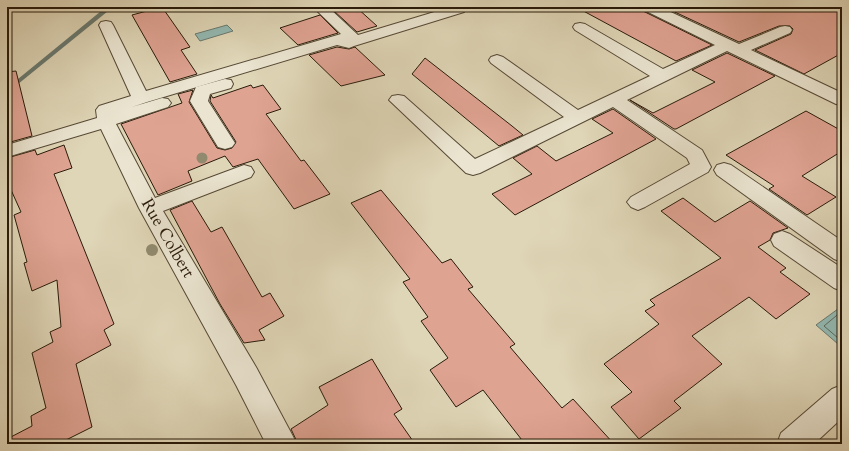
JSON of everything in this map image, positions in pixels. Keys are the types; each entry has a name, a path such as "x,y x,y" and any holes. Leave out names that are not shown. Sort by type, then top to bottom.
{"street":[{"path":"7,151 202,90 309,59 344,42 351,36 320,7"},
{"path":"650,7 842,100"},
{"path":"106,121 105,110 141,98 459,9"},
{"path":"106,25 141,98"},
{"path":"580,27 664,76"},
{"path":"398,100 473,168 664,76 733,48 785,30"},
{"path":"498,60 577,118"},
{"path":"202,90 199,101 225,143"},
{"path":"614,100 695,154 701,167 638,202"},
{"name":"Rue Colbert","path":"106,121 150,208 246,376 282,444"},
{"path":"724,170 842,253"},
{"path":"150,208 244,172"},
{"path":"782,240 842,281"},
{"path":"792,444 842,399"}],"water":[{"path":"227,25 233,31 200,41 195,34"},
{"path":"842,306 842,341 838,344 816,325"}],"building":[{"path":"162,7 190,47 181,50 197,74 170,82 132,15"},
{"path":"347,7 356,7 377,26 357,32 334,11"},
{"path":"576,7 641,7 643,11 712,45 676,61"},
{"path":"664,7 842,7 842,53 804,74 755,50 791,34 793,29 790,26 779,26 739,42"},
{"path":"320,15 338,33 298,45 280,28"},
{"path":"337,47 349,49 355,47 385,75 341,86 309,55"},
{"path":"727,53 775,76 676,129 630,100 653,113 715,82 692,70"},
{"path":"425,58 523,135 499,146 412,74"},
{"path":"16,71 32,136 7,143 7,72"},
{"path":"251,85 253,88 263,85 281,109 266,114 301,161 304,160 330,194 294,209 258,159 233,167 225,156 188,171 192,181 158,195 121,124 182,103 178,94 193,90 189,102 217,148 225,150 232,148 236,142 210,101 211,95 213,98"},
{"path":"613,109 656,139 515,215 492,194 532,174 513,158 537,146 556,161 613,133 592,119"},
{"path":"806,111 842,131 842,151 802,176 836,197 807,215 769,189 774,186 726,155"},
{"path":"64,145 72,168 54,174 114,324 104,330 111,345 76,364 92,427 58,444 7,444 7,439 32,426 31,416 46,408 32,353 53,342 50,332 61,327 57,280 32,291 24,263 27,262 14,215 21,212 7,181 7,158 35,150 37,155"},
{"path":"381,190 442,263 451,259 473,287 468,289 515,344 510,347 562,408 573,399 614,444 525,444 483,390 456,407 430,370 448,358 421,321 428,317 403,282 410,279 351,203"},
{"path":"683,198 715,222 750,201 788,228 773,233 770,240 758,247 786,268 780,272 810,294 776,319 749,297 692,336 722,364 674,401 681,408 639,439 611,407 632,392 604,364 659,324 645,311 655,305 650,300 721,258 661,211"},
{"path":"192,201 211,232 222,227 262,297 270,293 284,316 259,330 265,340 244,343 220,304 170,210"},
{"path":"372,359 402,409 394,414 415,444 298,444 291,429 328,405 319,387"}],"waterway":[{"path":"7,91 110,7"}]}
